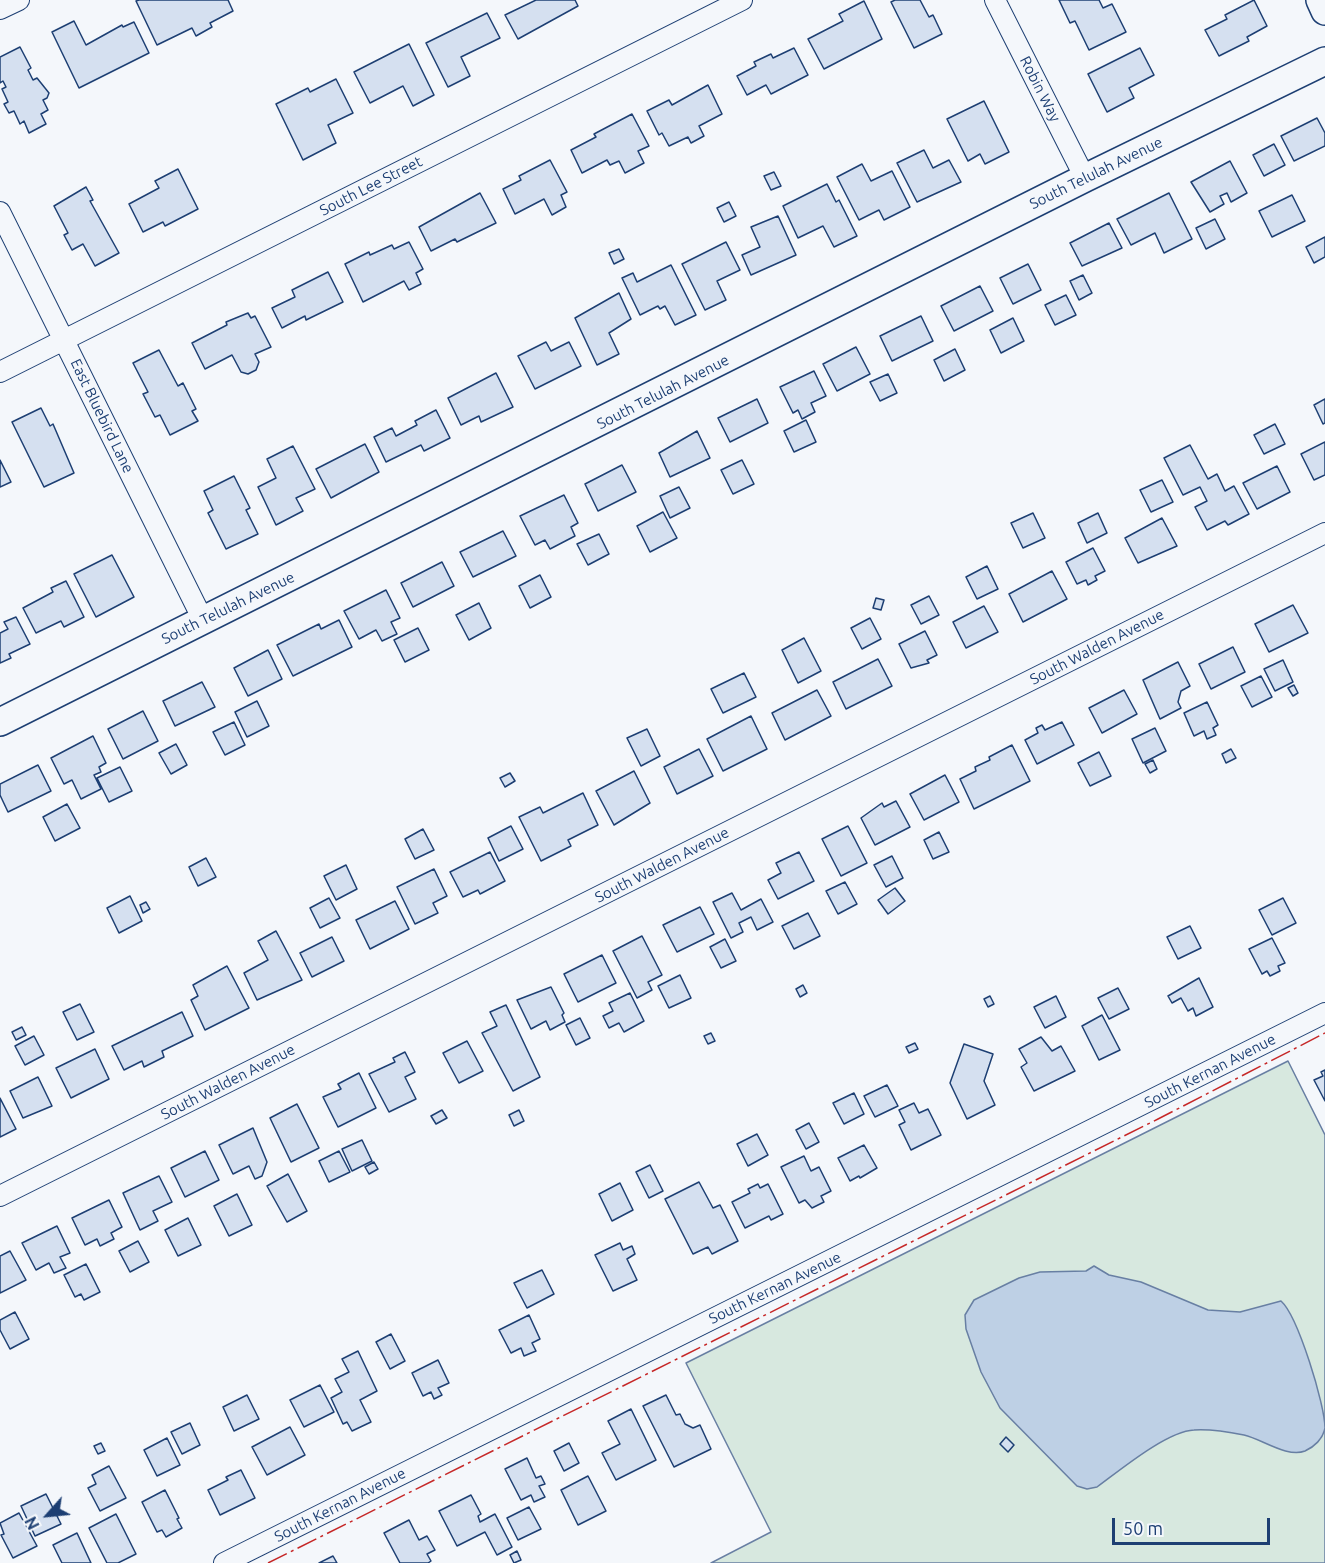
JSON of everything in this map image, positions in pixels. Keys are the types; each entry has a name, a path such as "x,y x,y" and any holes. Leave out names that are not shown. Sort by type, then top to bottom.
{"street":[{"path":"0,9 19,0"},
{"name":"South Lee Street","path":"0,372 742,0"},
{"name":"Robin Way","path":"995,0 1084,178"},
{"path":"1320,0 1325,11"},
{"name":"South Telulah Avenue","path":"0,722 732,357 1084,178 1325,61"},
{"name":"East Bluebird Lane","path":"0,213 65,339 203,620"},
{"name":"South Walden Avenue","path":"0,1196 1325,533"},
{"name":"South Kernan Avenue","path":"224,1563 1325,1013"}],"shaded area":[{"path":"1288,1061 1325,1135 1325,1563 711,1563 771,1532 686,1363"}],"water":[{"path":"1094,1266 1109,1275 1141,1282 1208,1310 1240,1312 1281,1301 1295,1324 1316,1382 1325,1428 1320,1439 1305,1451 1290,1452 1238,1434 1206,1430 1183,1432 1157,1444 1097,1487 1087,1489 1077,1486 1000,1408 981,1372 966,1329 965,1315 974,1300 1019,1278 1040,1272 1086,1271"}],"building":[{"path":"228,0 233,11 210,23 212,27 196,36 192,28 157,45 136,1"},
{"path":"536,0 575,0 578,6 518,39 505,15"},
{"path":"920,0 929,17 933,15 942,34 914,48 891,2"},
{"path":"1059,0 1099,0 1103,8 1112,4 1126,32 1089,50 1075,21 1070,23"},
{"path":"1254,0 1267,26 1247,37 1249,41 1219,56 1205,30 1227,19 1225,15"},
{"path":"864,1 882,39 824,69 808,39 843,21 839,14"},
{"path":"487,13 500,38 461,57 470,76 448,87 426,43"},
{"path":"74,21 86,45 122,25 123,27 134,22 149,53 79,88 52,32"},
{"path":"409,44 434,95 413,106 403,86 370,103 354,72"},
{"path":"20,47 31,68 28,70 33,80 37,78 49,93 43,100 48,110 41,114 46,124 29,133 24,121 20,124 14,111 9,113 4,104 8,102 2,89 6,87 3,81 0,83 0,57"},
{"path":"794,48 808,75 771,94 766,85 747,95 737,76 756,66 754,62 771,54 773,58"},
{"path":"1140,48 1154,75 1129,88 1134,98 1107,112 1088,74"},
{"path":"336,79 353,113 328,125 336,143 303,160 276,104 308,88 310,92"},
{"path":"708,85 722,114 699,126 704,136 691,143 688,137 669,146 662,133 659,135 647,111 669,100 672,105"},
{"path":"984,101 1009,152 985,164 980,154 968,161 947,119"},
{"path":"632,114 649,146 638,151 644,163 625,173 619,161 610,165 607,160 582,173 571,150 596,137 594,134"},
{"path":"1317,118 1325,133 1325,146 1294,161 1281,136"},
{"path":"1274,144 1285,165 1264,176 1253,155"},
{"path":"924,150 933,168 949,160 961,182 917,202 897,163"},
{"path":"550,160 567,192 561,195 566,207 552,215 544,199 515,214 503,189 521,180 519,176"},
{"path":"1230,161 1247,193 1231,202 1227,193 1220,196 1224,204 1210,212 1191,182"},
{"path":"862,164 871,181 892,171 910,207 884,220 879,210 859,220 837,177"},
{"path":"178,169 198,209 165,226 163,222 143,232 129,204 159,188 155,181"},
{"path":"774,172 781,186 771,190 764,176"},
{"path":"827,184 836,202 839,200 857,236 834,247 823,226 798,238 783,206"},
{"path":"86,187 93,200 90,201 119,253 95,266 83,244 72,250 64,235 68,233 54,206"},
{"path":"480,193 496,223 457,242 455,239 431,251 419,227"},
{"path":"1169,193 1192,239 1164,253 1155,233 1131,245 1117,219"},
{"path":"1292,195 1305,221 1272,237 1259,211"},
{"path":"729,202 736,216 724,222 717,208"},
{"path":"778,216 796,255 751,275 742,255 760,247 751,227"},
{"path":"1215,219 1225,239 1206,249 1196,228"},
{"path":"1109,223 1122,248 1082,266 1070,243"},
{"path":"1325,237 1325,257 1314,263 1306,247"},
{"path":"409,242 423,269 416,273 421,284 409,290 404,281 363,302 345,264 369,252 370,255 392,245 394,249"},
{"path":"726,242 740,270 717,281 726,300 705,310 682,264"},
{"path":"619,249 624,259 614,264 609,253"},
{"path":"1028,264 1041,290 1013,304 1000,278"},
{"path":"671,265 696,315 675,325 665,306 660,309 658,306 640,315 622,278 633,273 637,282"},
{"path":"328,272 343,302 306,320 305,316 282,328 272,308 295,297 292,290"},
{"path":"1083,275 1092,293 1079,300 1070,281"},
{"path":"980,286 993,311 954,331 941,306"},
{"path":"619,293 631,319 609,333 619,354 597,365 575,318"},
{"path":"1066,295 1076,315 1055,325 1045,305"},
{"path":"248,313 251,318 255,316 271,347 255,354 259,362 256,370 248,374 241,372 232,355 205,369 192,343 227,325 226,322"},
{"path":"921,316 933,341 892,361 880,336"},
{"path":"1013,318 1024,341 1001,353 990,330"},
{"path":"546,342 551,351 569,342 581,366 535,389 518,356"},
{"path":"856,347 870,374 837,391 823,364"},
{"path":"955,349 965,370 944,381 934,360"},
{"path":"159,350 178,386 183,383 196,409 192,411 198,421 170,435 160,415 155,417 143,394 148,392 133,363"},
{"path":"814,371 826,396 811,403 815,412 802,419 798,410 793,413 780,387"},
{"path":"496,373 513,407 481,422 479,416 461,425 448,398"},
{"path":"888,374 897,393 880,401 870,382"},
{"path":"757,399 768,423 730,442 718,418"},
{"path":"1325,399 1325,423 1323,424 1314,405"},
{"path":"41,408 50,426 53,424 74,473 44,487 12,422"},
{"path":"436,410 450,438 424,451 421,445 386,462 374,437 392,428 396,436 417,425 415,421"},
{"path":"806,420 816,442 794,452 784,431"},
{"path":"1275,424 1285,444 1264,454 1254,435"},
{"path":"697,431 710,458 670,477 659,453"},
{"path":"1325,442 1325,475 1314,480 1301,454"},
{"path":"365,444 379,472 331,498 316,469"},
{"path":"1190,445 1208,479 1217,474 1225,491 1234,486 1249,514 1228,525 1225,521 1207,530 1195,507 1207,501 1200,487 1183,495 1164,458"},
{"path":"293,446 315,489 296,498 303,511 276,525 258,487 276,478 267,459"},
{"path":"0,460 11,482 0,487"},
{"path":"742,460 754,484 733,494 721,470"},
{"path":"622,465 636,492 598,511 585,484"},
{"path":"1277,466 1290,492 1257,509 1243,483"},
{"path":"234,476 250,508 246,510 258,534 226,549 208,513 213,510 204,491"},
{"path":"1162,480 1173,502 1151,512 1140,490"},
{"path":"679,487 690,508 670,518 660,496"},
{"path":"564,495 578,523 571,527 575,536 550,549 545,540 535,545 520,516"},
{"path":"663,512 677,538 650,552 637,526"},
{"path":"1033,513 1045,538 1023,548 1011,523"},
{"path":"1098,513 1107,533 1087,543 1078,523"},
{"path":"1162,518 1177,546 1138,563 1125,538"},
{"path":"503,531 516,556 473,577 460,552"},
{"path":"599,534 609,554 588,565 577,544"},
{"path":"1093,548 1105,571 1095,576 1097,580 1088,585 1086,580 1077,584 1066,562"},
{"path":"112,555 134,597 96,617 74,574"},
{"path":"442,562 454,586 413,607 401,583"},
{"path":"987,566 998,589 977,599 966,577"},
{"path":"1052,571 1067,599 1023,622 1009,594"},
{"path":"540,575 551,597 530,608 519,586"},
{"path":"66,581 84,617 64,627 61,621 36,633 23,608 53,592 51,588"},
{"path":"386,590 400,618 391,622 397,634 382,641 376,630 359,639 344,611"},
{"path":"929,596 939,615 921,624 911,605"},
{"path":"876,598 884,600 881,610 873,608"},
{"path":"479,603 491,628 469,640 456,615"},
{"path":"1293,605 1308,633 1269,652 1255,624"},
{"path":"984,606 998,632 966,648 953,622"},
{"path":"16,617 30,644 9,654 11,658 0,663 0,633 8,629 4,622"},
{"path":"870,618 881,639 862,649 851,628"},
{"path":"339,620 352,647 293,676 277,645 319,624 321,629"},
{"path":"418,628 429,650 405,662 394,640"},
{"path":"925,631 937,655 927,660 929,663 911,668 899,644"},
{"path":"804,638 821,671 798,683 782,650"},
{"path":"1233,647 1245,672 1211,689 1199,664"},
{"path":"268,650 282,679 248,696 234,668"},
{"path":"878,659 892,686 846,709 833,682"},
{"path":"1283,660 1293,682 1275,691 1264,669"},
{"path":"1178,662 1190,686 1181,691 1178,702 1181,708 1160,719 1143,680"},
{"path":"744,673 756,697 723,713 711,689"},
{"path":"1261,676 1272,697 1252,707 1241,686"},
{"path":"202,682 215,707 175,726 163,701"},
{"path":"1294,685 1298,693 1293,696 1288,688"},
{"path":"817,690 831,716 785,740 772,713"},
{"path":"1124,690 1137,714 1102,733 1089,708"},
{"path":"257,701 269,726 247,737 235,712"},
{"path":"1207,702 1218,725 1213,728 1216,735 1207,739 1204,731 1194,736 1184,713"},
{"path":"143,711 158,741 123,759 108,729"},
{"path":"751,716 767,749 723,771 707,739"},
{"path":"234,722 245,745 225,755 213,732"},
{"path":"1062,722 1074,745 1037,764 1025,740 1038,733 1036,728 1042,725 1045,730"},
{"path":"1155,728 1166,751 1143,763 1132,739"},
{"path":"647,729 660,756 641,766 627,738"},
{"path":"93,736 106,763 99,767 101,772 94,775 101,789 81,799 72,780 64,784 51,758"},
{"path":"176,744 187,765 171,774 159,753"},
{"path":"1012,745 1030,781 974,809 960,779 976,771 975,767 990,760 989,757"},
{"path":"699,749 713,776 677,794 664,767"},
{"path":"1231,749 1236,758 1226,763 1222,754"},
{"path":"1099,752 1111,776 1090,786 1078,763"},
{"path":"1153,760 1157,769 1150,773 1145,764"},
{"path":"38,765 51,791 8,812 0,795 0,784"},
{"path":"120,767 132,791 109,802 97,778"},
{"path":"634,771 650,803 614,825 596,791"},
{"path":"510,773 515,781 505,787 500,778"},
{"path":"945,775 959,802 924,820 910,794"},
{"path":"583,793 598,825 568,840 571,846 541,861 519,817 540,807 543,813"},
{"path":"896,801 910,827 875,845 861,818 882,803 884,807"},
{"path":"67,804 80,828 55,841 43,817"},
{"path":"511,826 523,849 499,861 488,838"},
{"path":"848,826 867,863 841,876 822,839"},
{"path":"423,829 434,850 415,859 405,839"},
{"path":"939,832 949,852 933,859 924,840"},
{"path":"490,852 505,881 480,894 478,890 463,897 450,872"},
{"path":"799,852 814,881 778,899 768,880 781,873 776,863"},
{"path":"892,856 903,878 886,887 874,865"},
{"path":"206,858 216,877 198,886 189,867"},
{"path":"346,865 357,889 336,900 324,876"},
{"path":"434,869 447,896 433,903 438,913 415,924 397,887"},
{"path":"845,882 857,904 838,914 826,891"},
{"path":"895,888 905,901 888,914 878,900"},
{"path":"732,893 741,910 761,899 773,922 757,930 751,917 739,923 743,932 731,938 713,902"},
{"path":"130,896 142,921 119,933 107,908"},
{"path":"329,898 340,918 320,928 310,908"},
{"path":"1283,898 1296,923 1272,935 1259,910"},
{"path":"395,901 409,929 370,949 356,920"},
{"path":"146,902 150,909 143,913 140,905"},
{"path":"700,907 714,934 677,952 663,925"},
{"path":"808,913 820,936 794,949 782,926"},
{"path":"1190,926 1201,948 1178,959 1167,937"},
{"path":"276,931 302,980 257,1000 244,973 268,960 258,941"},
{"path":"642,936 662,975 648,982 652,990 637,998 613,951"},
{"path":"332,937 344,961 312,977 300,953"},
{"path":"1272,938 1285,963 1278,966 1280,971 1270,976 1267,971 1262,974 1249,949"},
{"path":"725,939 736,961 721,968 710,947"},
{"path":"602,955 616,983 578,1002 564,974"},
{"path":"227,966 249,1008 205,1030 191,1000 198,996 193,985"},
{"path":"680,975 691,998 669,1008 658,986"},
{"path":"1199,978 1213,1007 1196,1016 1193,1008 1188,1011 1181,998 1172,1003 1168,996"},
{"path":"803,985 807,993 800,997 796,989"},
{"path":"551,987 564,1013 562,1015 565,1022 550,1030 546,1021 531,1029 517,1000"},
{"path":"1118,988 1129,1009 1109,1019 1098,998"},
{"path":"630,993 644,1021 624,1032 619,1023 609,1028 603,1016 613,1011 609,1003"},
{"path":"990,996 994,1004 988,1007 984,999"},
{"path":"1056,996 1066,1017 1045,1028 1034,1007"},
{"path":"80,1004 94,1032 77,1040 63,1012"},
{"path":"506,1005 540,1077 513,1091 482,1033 497,1026 490,1012"},
{"path":"182,1012 193,1036 162,1051 164,1057 144,1067 142,1061 124,1070 112,1046"},
{"path":"1102,1015 1120,1050 1099,1060 1082,1026"},
{"path":"580,1018 590,1038 576,1045 566,1025"},
{"path":"22,1027 26,1035 16,1040 12,1032"},
{"path":"711,1033 715,1041 708,1044 704,1036"},
{"path":"34,1036 44,1055 25,1065 15,1046"},
{"path":"1041,1037 1052,1051 1061,1046 1075,1071 1034,1091 1021,1067 1027,1063 1019,1049"},
{"path":"467,1041 483,1071 459,1083 443,1053"},
{"path":"915,1043 918,1049 909,1053 906,1047"},
{"path":"964,1044 993,1054 984,1081 995,1105 967,1119 950,1083"},
{"path":"95,1049 109,1079 71,1098 56,1068"},
{"path":"405,1052 415,1072 405,1077 416,1099 389,1112 369,1074 395,1062 393,1058"},
{"path":"1325,1070 1325,1101 1314,1080 1323,1076 1321,1072"},
{"path":"359,1073 376,1108 338,1127 323,1097 341,1089 338,1084"},
{"path":"38,1077 52,1106 23,1118 10,1091"},
{"path":"887,1085 898,1106 875,1117 864,1096"},
{"path":"854,1093 864,1114 844,1124 833,1103"},
{"path":"0,1098 16,1129 0,1137"},
{"path":"914,1103 919,1113 928,1109 941,1135 911,1150 899,1125 905,1122 899,1110"},
{"path":"297,1104 319,1148 291,1162 270,1118"},
{"path":"442,1110 447,1118 436,1124 431,1116"},
{"path":"519,1110 524,1121 514,1126 509,1115"},
{"path":"809,1123 819,1142 806,1149 796,1130"},
{"path":"253,1128 267,1162 262,1176 255,1179 249,1166 233,1174 219,1145"},
{"path":"757,1134 768,1155 748,1166 737,1144"},
{"path":"362,1140 372,1161 352,1171 342,1149"},
{"path":"864,1145 877,1168 850,1181 838,1158"},
{"path":"205,1151 219,1180 185,1197 171,1168"},
{"path":"339,1151 350,1172 329,1182 319,1161"},
{"path":"804,1156 811,1171 819,1167 831,1191 821,1196 824,1202 812,1208 805,1200 799,1203 781,1167"},
{"path":"374,1162 378,1169 369,1174 365,1167"},
{"path":"650,1165 663,1191 649,1198 636,1172"},
{"path":"288,1174 307,1211 287,1222 267,1186"},
{"path":"159,1176 172,1202 153,1211 158,1221 140,1230 123,1193"},
{"path":"699,1182 713,1208 720,1205 738,1241 712,1254 708,1247 693,1254 665,1199"},
{"path":"620,1183 633,1210 612,1221 599,1194"},
{"path":"758,1184 760,1188 768,1184 783,1214 771,1220 769,1216 745,1228 732,1202 750,1193 748,1189"},
{"path":"237,1194 252,1225 229,1236 214,1206"},
{"path":"109,1200 122,1227 111,1233 114,1239 100,1246 97,1239 85,1245 72,1218"},
{"path":"188,1218 201,1245 178,1256 165,1230"},
{"path":"57,1226 70,1253 60,1257 66,1268 54,1273 49,1263 36,1270 22,1243"},
{"path":"138,1241 149,1262 130,1272 119,1251"},
{"path":"620,1243 623,1250 632,1246 635,1254 627,1259 637,1280 613,1291 595,1255"},
{"path":"10,1251 26,1280 0,1293 0,1256"},
{"path":"86,1264 100,1292 84,1300 81,1294 75,1297 64,1275"},
{"path":"542,1270 554,1294 527,1308 514,1283"},
{"path":"15,1312 29,1339 10,1349 0,1330 0,1320"},
{"path":"529,1315 540,1339 532,1343 536,1351 524,1356 521,1348 511,1353 499,1330"},
{"path":"391,1334 405,1361 390,1369 376,1342"},
{"path":"358,1351 377,1391 360,1400 371,1422 352,1431 347,1422 343,1424 331,1398 342,1392 335,1379 349,1372 342,1359"},
{"path":"438,1360 449,1383 438,1388 442,1395 434,1399 431,1392 423,1396 412,1373"},
{"path":"320,1385 334,1412 304,1427 290,1400"},
{"path":"247,1395 259,1419 234,1431 223,1407"},
{"path":"666,1395 676,1415 680,1414 685,1424 693,1428 700,1425 711,1449 674,1467 643,1406"},
{"path":"631,1409 656,1460 616,1480 602,1453 620,1444 608,1421"},
{"path":"190,1423 200,1445 182,1454 171,1432"},
{"path":"290,1427 305,1455 267,1475 252,1447"},
{"path":"1006,1437 1014,1445 1008,1452 1000,1444"},
{"path":"167,1438 180,1465 157,1476 144,1450"},
{"path":"101,1443 105,1451 98,1454 94,1446"},
{"path":"569,1443 579,1463 564,1471 554,1451"},
{"path":"527,1458 536,1478 541,1476 545,1484 539,1486 545,1497 534,1502 531,1495 521,1500 505,1469"},
{"path":"109,1466 126,1498 100,1511 88,1488 96,1484 92,1475"},
{"path":"241,1470 255,1498 220,1515 208,1490 228,1480 226,1477"},
{"path":"588,1476 606,1511 578,1525 561,1490"},
{"path":"165,1490 182,1528 166,1537 162,1530 157,1532 142,1502"},
{"path":"46,1494 61,1524 35,1536 21,1506"},
{"path":"471,1495 481,1514 478,1516 480,1522 495,1514 512,1547 497,1555 485,1532 457,1546 439,1511"},
{"path":"529,1507 541,1529 518,1540 507,1518"},
{"path":"19,1513 37,1546 13,1558 1,1535 4,1534 0,1523"},
{"path":"116,1514 136,1554 118,1563 107,1563 89,1528"},
{"path":"409,1520 419,1540 427,1536 435,1550 427,1554 431,1561 428,1563 400,1563 384,1533"},
{"path":"77,1533 91,1563 62,1563 53,1545"},
{"path":"517,1551 521,1560 514,1563 510,1555"},
{"path":"333,1556 337,1563 319,1563"}],"power":[{"path":"268,1563 1158,1119 1325,1033"}]}
